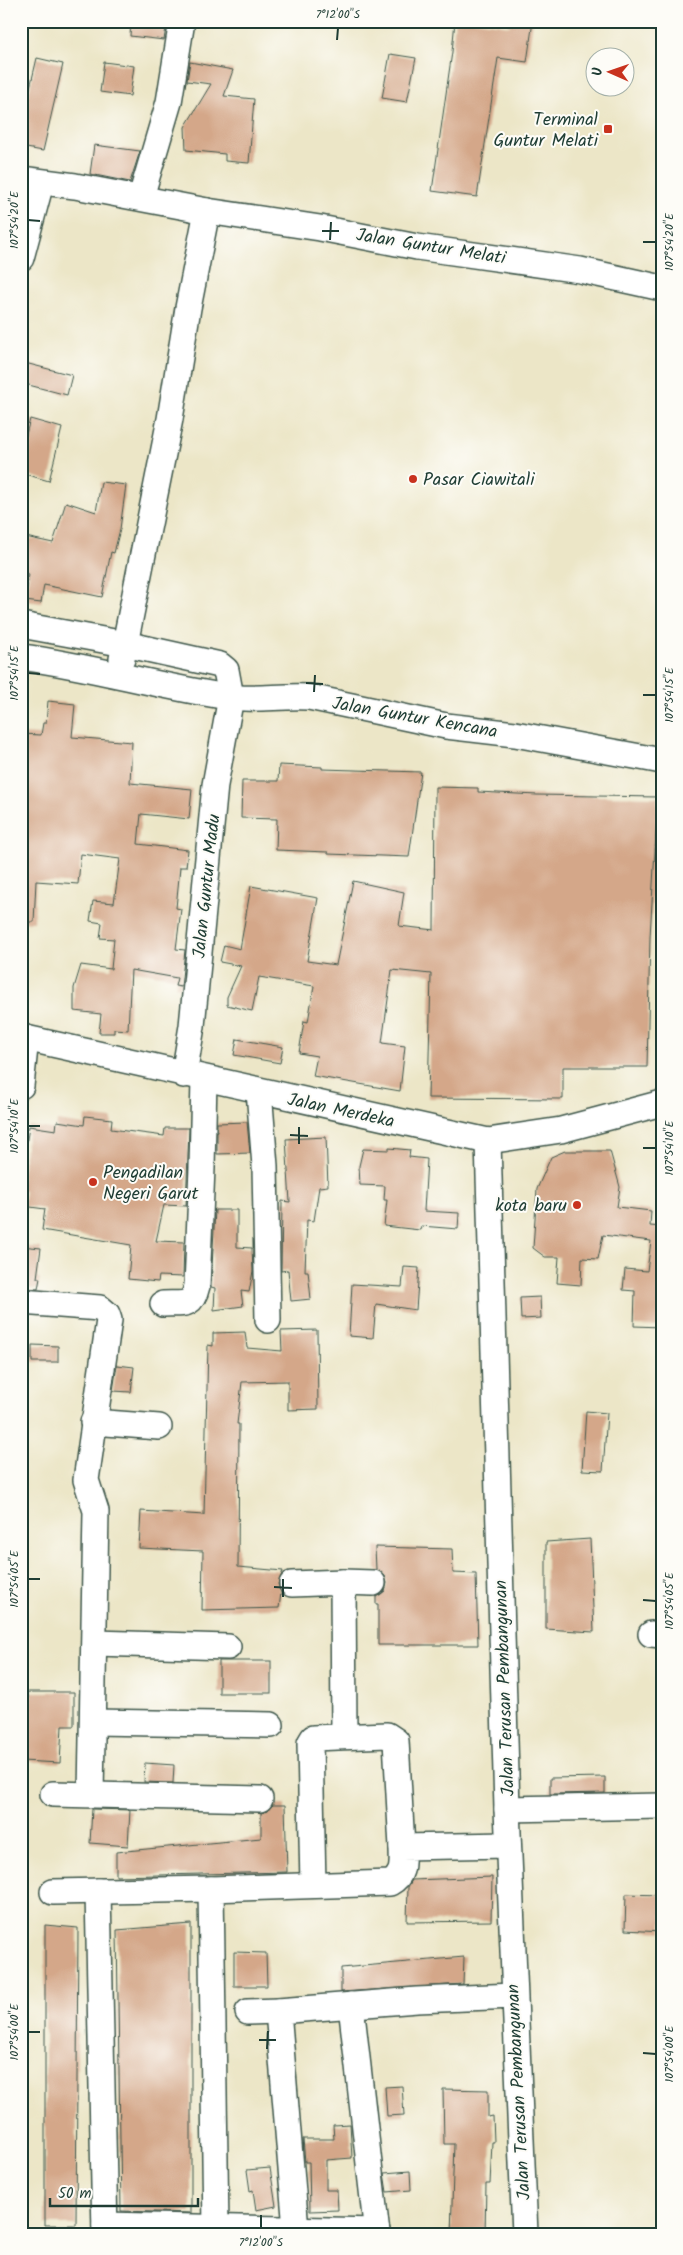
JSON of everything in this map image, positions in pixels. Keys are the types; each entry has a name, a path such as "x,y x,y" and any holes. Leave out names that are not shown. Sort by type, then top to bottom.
{"street":[{"path":"141,198 170,102 182,21"},
{"path":"21,258 31,181"},
{"name":"Jalan Guntur Melati","path":"31,181 75,186 208,211 320,228 417,247 580,270 662,288"},
{"path":"118,677 170,419 188,308 208,211"},
{"path":"21,626 125,644 220,664 226,670 231,697"},
{"name":"Jalan Guntur Kencana","path":"21,657 231,697 257,699 289,696 309,697 446,726 515,734 662,760"},
{"name":"Jalan Guntur Madu","path":"163,1304 189,1302 194,1298 197,1286 202,1168 194,1077 193,1017 215,785 231,697"},
{"path":"21,1086 24,1038"},
{"name":"Jalan Merdeka","path":"24,1038 488,1141 561,1130 662,1103"},
{"path":"259,1091 265,1166 268,1320"},
{"name":"Jalan Terusan Pembangunan","path":"488,1141 508,1845 525,2234"},
{"path":"21,1302 100,1308 107,1314 109,1320 86,1480 96,1511 91,1794"},
{"path":"93,1422 159,1427"},
{"path":"343,1582 344,1736"},
{"path":"292,1584 373,1583"},
{"path":"95,1643 228,1647"},
{"path":"93,1722 271,1725"},
{"path":"53,1892 390,1883 398,1879 402,1872 402,1847 396,1741 387,1736 313,1738 310,1743 313,1885"},
{"path":"53,1794 260,1799"},
{"path":"507,1809 662,1806"},
{"path":"402,1847 508,1845"},
{"path":"210,1889 216,2228"},
{"path":"98,1891 105,2229 216,2228 377,2232 351,2004"},
{"path":"248,2012 351,2004 514,1996"},
{"path":"278,2011 296,2229"}],"building":[{"path":"131,21 167,21 164,40 130,36"},
{"path":"455,21 476,21 510,26 510,21 533,21 527,62 498,58 477,197 432,191"},
{"path":"390,54 416,58 407,102 382,98"},
{"path":"37,58 63,64 43,151 21,147 21,126"},
{"path":"104,62 134,66 130,96 100,92"},
{"path":"190,62 233,70 224,96 254,99 249,163 225,161 225,154 186,150 185,127 211,84 187,81"},
{"path":"94,145 140,151 130,182 90,174"},
{"path":"21,362 72,375 67,395 21,383"},
{"path":"30,419 62,428 49,481 21,473 21,454"},
{"path":"101,482 126,485 120,529 114,553 111,552 102,597 44,585 41,603 25,601 29,574 21,572 21,536 53,543 66,502 96,512"},
{"path":"48,701 75,704 72,737 132,742 130,783 192,789 189,819 141,814 138,844 188,850 186,867 180,867 176,908 181,909 176,949 185,950 181,987 175,986 177,978 131,970 128,1030 114,1029 114,1033 99,1033 101,1014 74,1011 74,988 81,965 111,969 114,939 100,938 102,923 90,921 93,901 114,903 120,859 81,854 78,884 36,881 34,922 21,922 21,734 41,735 43,723 46,723"},
{"path":"279,765 322,767 322,769 421,772 409,857 276,850 277,819 241,818 242,781 278,781"},
{"path":"435,787 478,788 478,792 537,795 658,797 650,937 647,1067 563,1067 563,1099 428,1098 431,974 392,970 382,1043 405,1046 400,1091 313,1076 317,1056 299,1053 304,1021 308,1022 314,986 259,977 252,1011 227,1005 227,997 241,966 220,962 224,945 240,949 251,886 318,898 307,961 336,965 353,881 404,892 399,926 434,930"},
{"path":"237,1039 283,1047 280,1063 234,1055"},
{"path":"85,1116 112,1119 111,1129 164,1136 165,1128 189,1128 186,1206 164,1205 156,1241 184,1242 183,1277 159,1276 158,1282 128,1279 131,1245 42,1230 45,1209 23,1206 25,1191 21,1191 21,1180 29,1126 56,1130 57,1121 84,1125"},
{"path":"247,1122 250,1153 217,1154 217,1123"},
{"path":"326,1137 328,1186 319,1187 314,1221 307,1220 305,1271 308,1271 311,1299 291,1301 288,1270 281,1271 282,1201 290,1202 286,1139"},
{"path":"389,1148 410,1150 409,1157 427,1159 424,1211 459,1213 458,1229 421,1226 420,1230 384,1226 387,1200 384,1200 385,1186 360,1185 359,1166 363,1149 389,1150"},
{"name":"kota baru","path":"565,1151 610,1151 620,1187 617,1207 651,1211 650,1226 662,1227 661,1327 634,1326 635,1291 623,1290 625,1269 647,1271 651,1241 603,1235 598,1259 582,1258 581,1285 557,1283 559,1257 545,1257 533,1248 537,1189 551,1157"},
{"path":"215,1210 237,1210 237,1247 252,1248 253,1271 249,1292 241,1291 243,1306 214,1310 215,1288 211,1287"},
{"path":"21,1246 41,1248 37,1278 40,1278 38,1289 21,1288"},
{"path":"404,1267 419,1268 416,1310 376,1304 373,1338 349,1336 352,1284 402,1287"},
{"path":"540,1297 541,1318 521,1319 520,1298"},
{"path":"317,1330 318,1409 288,1410 288,1381 242,1382 237,1424 239,1424 238,1567 283,1571 278,1584 281,1593 279,1608 202,1610 203,1551 139,1548 141,1511 204,1515 208,1345 213,1346 213,1333 245,1332 247,1348 282,1351 281,1331"},
{"path":"32,1345 58,1346 58,1362 32,1362"},
{"path":"117,1365 134,1367 131,1392 113,1391"},
{"path":"586,1411 607,1413 603,1471 582,1470"},
{"path":"590,1539 594,1632 546,1629 546,1542"},
{"path":"375,1547 452,1549 453,1573 476,1574 478,1645 378,1645 378,1604 376,1604 376,1597 385,1591 387,1583 385,1576 376,1569"},
{"path":"219,1661 271,1661 271,1693 219,1693"},
{"path":"28,1692 74,1692 74,1726 62,1726 60,1763 21,1761 21,1733 28,1733"},
{"path":"145,1763 174,1765 173,1783 144,1782"},
{"path":"605,1777 605,1793 550,1794 550,1778"},
{"path":"273,1805 285,1805 287,1872 116,1876 116,1852 261,1838 261,1813 267,1811"},
{"path":"92,1809 130,1810 128,1846 90,1843"},
{"path":"492,1877 491,1921 407,1922 408,1887 412,1880"},
{"path":"626,1894 662,1895 662,1932 625,1930"},
{"path":"191,1924 191,2213 121,2211 117,1930"},
{"path":"45,1925 78,1928 76,2225 45,2225"},
{"path":"234,1952 266,1953 267,1986 234,1986"},
{"path":"464,1957 463,1984 341,1992 341,1968"},
{"path":"402,2086 404,2115 387,2116 385,2087"},
{"path":"443,2089 488,2090 488,2117 493,2116 494,2142 492,2142 490,2184 486,2184 485,2234 451,2234 454,2144 444,2144"},
{"path":"350,2124 352,2158 326,2160 326,2190 337,2190 338,2210 310,2211 309,2162 305,2162 303,2139 334,2139 333,2125"},
{"path":"270,2168 276,2206 256,2210 253,2190 250,2191 247,2170"},
{"path":"410,2171 411,2190 387,2192 384,2173"}],"place":[{"name":"Terminal Guntur Melati","path":"608,129"},
{"name":"Pasar Ciawitali","path":"413,479"},
{"name":"Pengadilan Negeri Garut","path":"93,1182"},
{"name":"kota baru","path":"577,1205"}]}
